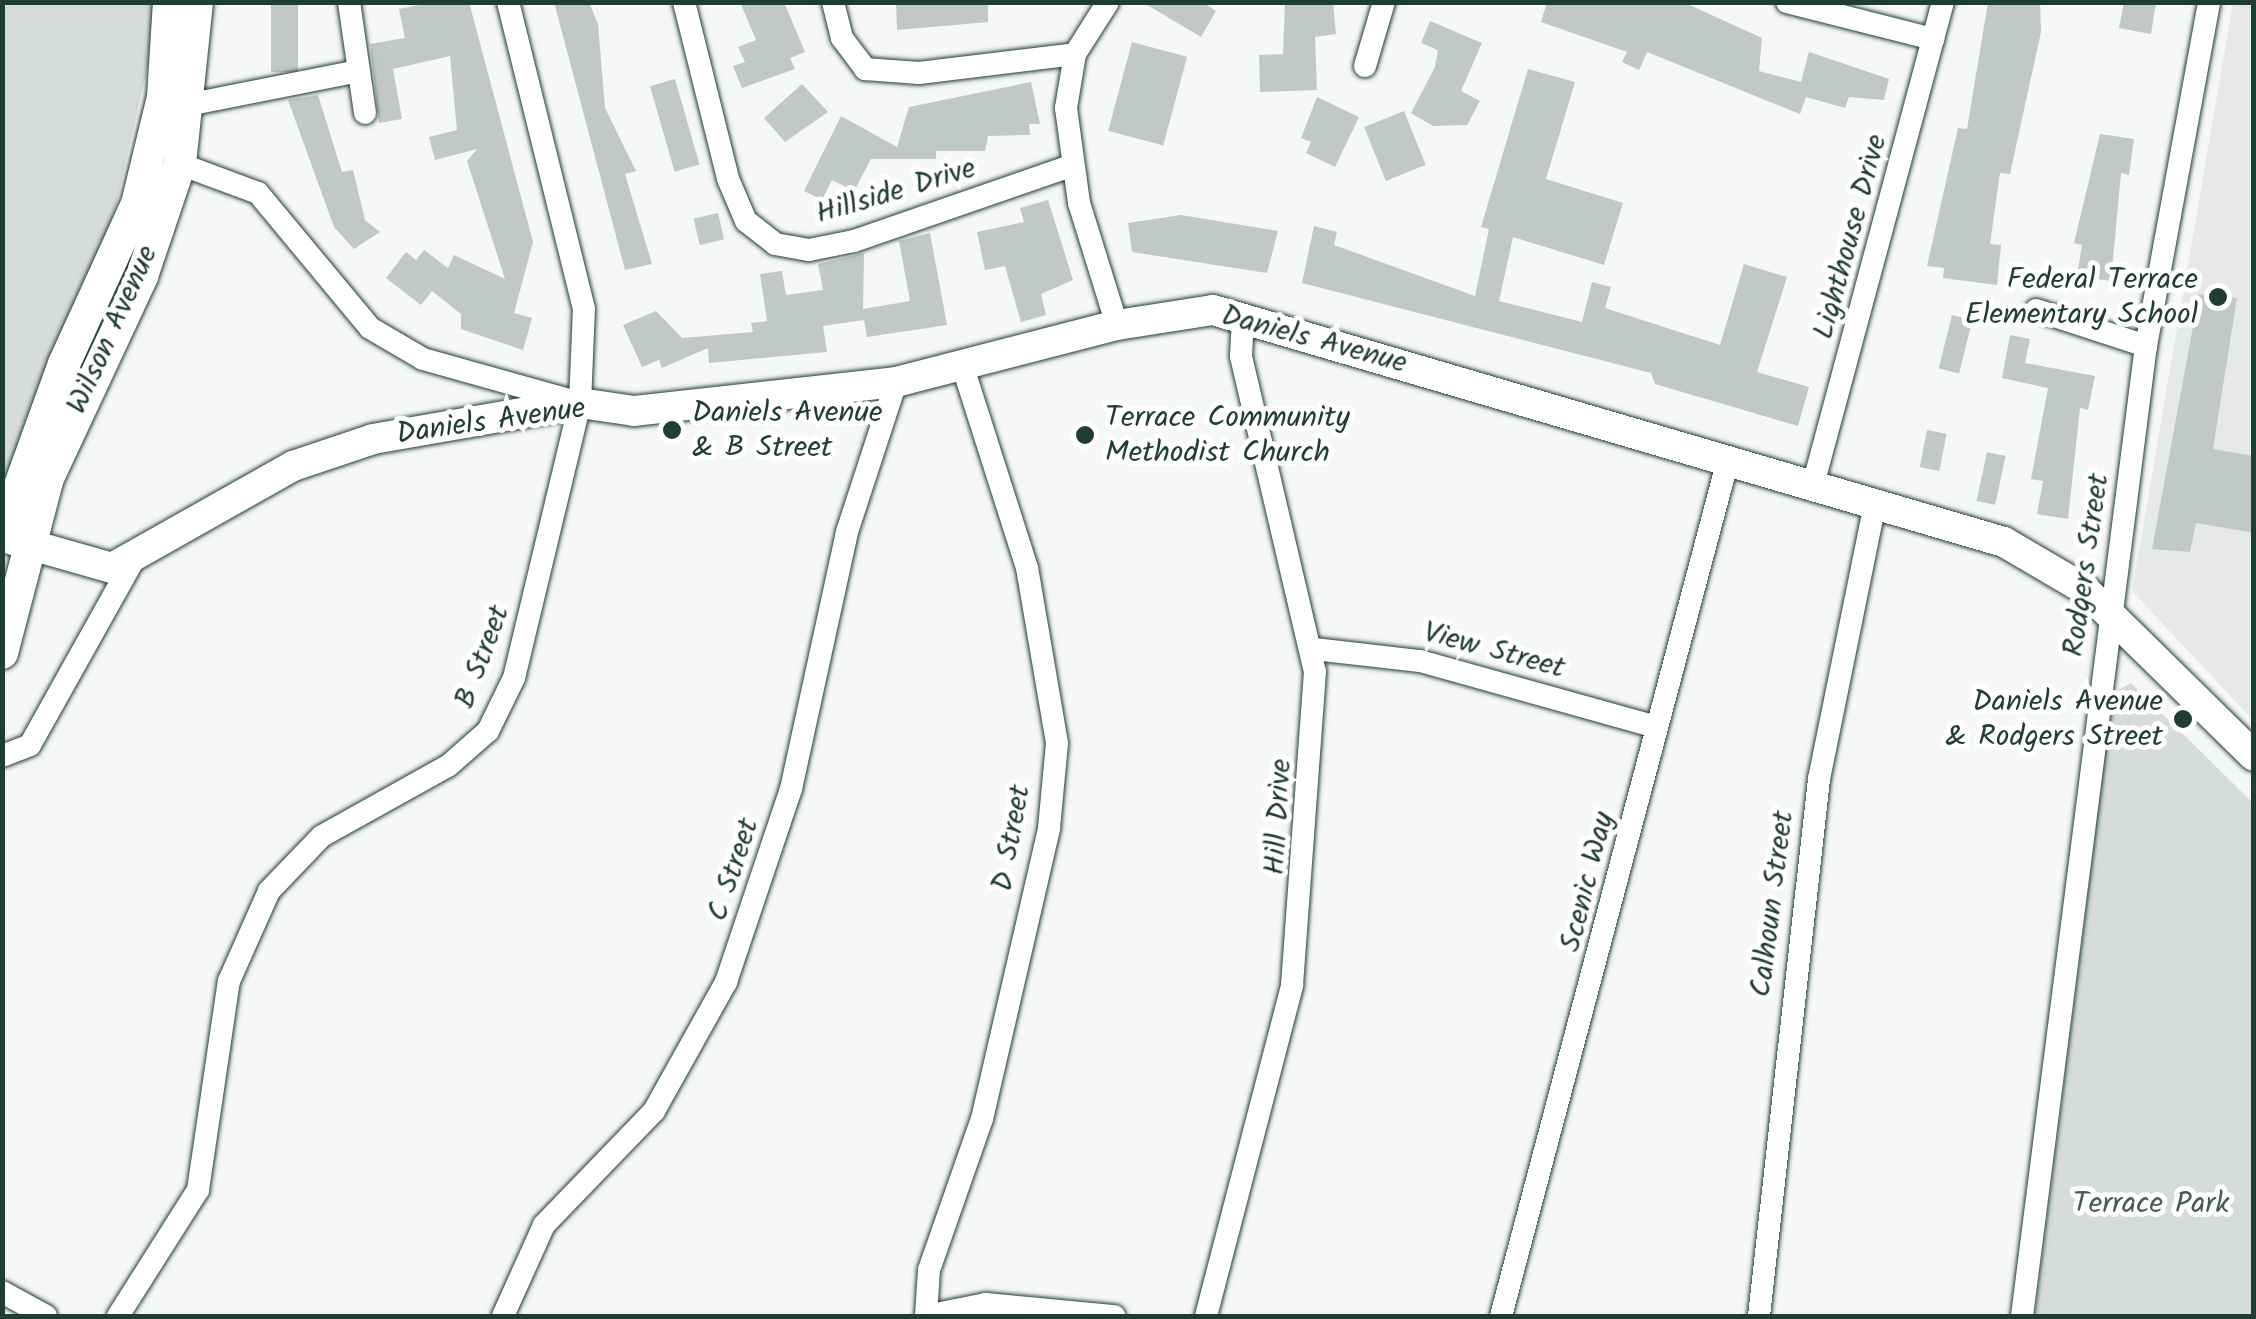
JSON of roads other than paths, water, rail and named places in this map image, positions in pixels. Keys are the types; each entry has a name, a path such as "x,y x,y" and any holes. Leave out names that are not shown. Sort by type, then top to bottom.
{"main road":[{"name":"Wilson Avenue","path":"2,653 11,539 64,364 137,204 163,97 168,2"},
{"name":"Wilson Avenue","path":"11,539 180,164 192,104 197,2"}],"street":[{"path":"349,2 366,113"},
{"name":"B Street","path":"118,1316 198,1190 229,981 269,890 322,836 448,766 488,731 514,678 580,403 578,260 508,2"},
{"name":"Hillside Drive","path":"684,2 728,179 746,221 775,244 809,250 854,241 1071,166"},
{"path":"833,2 842,38 865,69 919,73 1076,54"},
{"path":"1108,2 1076,54 1066,108 1071,166 1117,325"},
{"path":"1365,66 1384,2"},
{"path":"1786,2 1933,39"},
{"name":"Lighthouse Drive","path":"1813,486 1943,2"},
{"name":"Rodgers Street","path":"2022,1316 2146,346 2209,2"},
{"path":"192,104 359,70"},
{"path":"180,164 258,193 370,328 423,358 580,403"},
{"name":"Daniels Avenue","path":"11,539 97,568 133,561 292,466 440,424 580,403 634,411 896,382 964,368 1181,310 1244,318 1728,460 2032,555 2112,614 2254,756"},
{"path":"2036,310 2146,346"},
{"name":"Hill Drive","path":"1206,1316 1292,984 1308,870 1314,649 1241,356 1244,318"},
{"name":"D Street","path":"926,1316 929,1270 987,1100 1048,828 1058,743 1027,568 964,368"},
{"name":"C Street","path":"503,1316 544,1225 654,1111 726,982 791,790 847,532 896,382"},
{"name":"Scenic Way","path":"1501,1316 1728,460"},
{"name":"Calhoun Street","path":"1759,1316 1819,779 1874,504"},
{"name":"Daniels Avenue","path":"2,756 30,745 133,561"},
{"name":"View Street","path":"1314,649 1420,661 1656,727"},
{"path":"2,1292 46,1316"},
{"path":"926,1316 986,1304 1114,1316"}],"place":[{"name":"Federal Terrace Elementary School","path":"2218,297"},
{"name":"Daniels Avenue & B Street","path":"672,430"},
{"name":"Terrace Community Methodist Church","path":"1085,435"},
{"name":"Daniels Avenue & Rodgers Street","path":"2183,719"}],"park label":[{"name":"Terrace Park","path":"2151,1204"}]}
